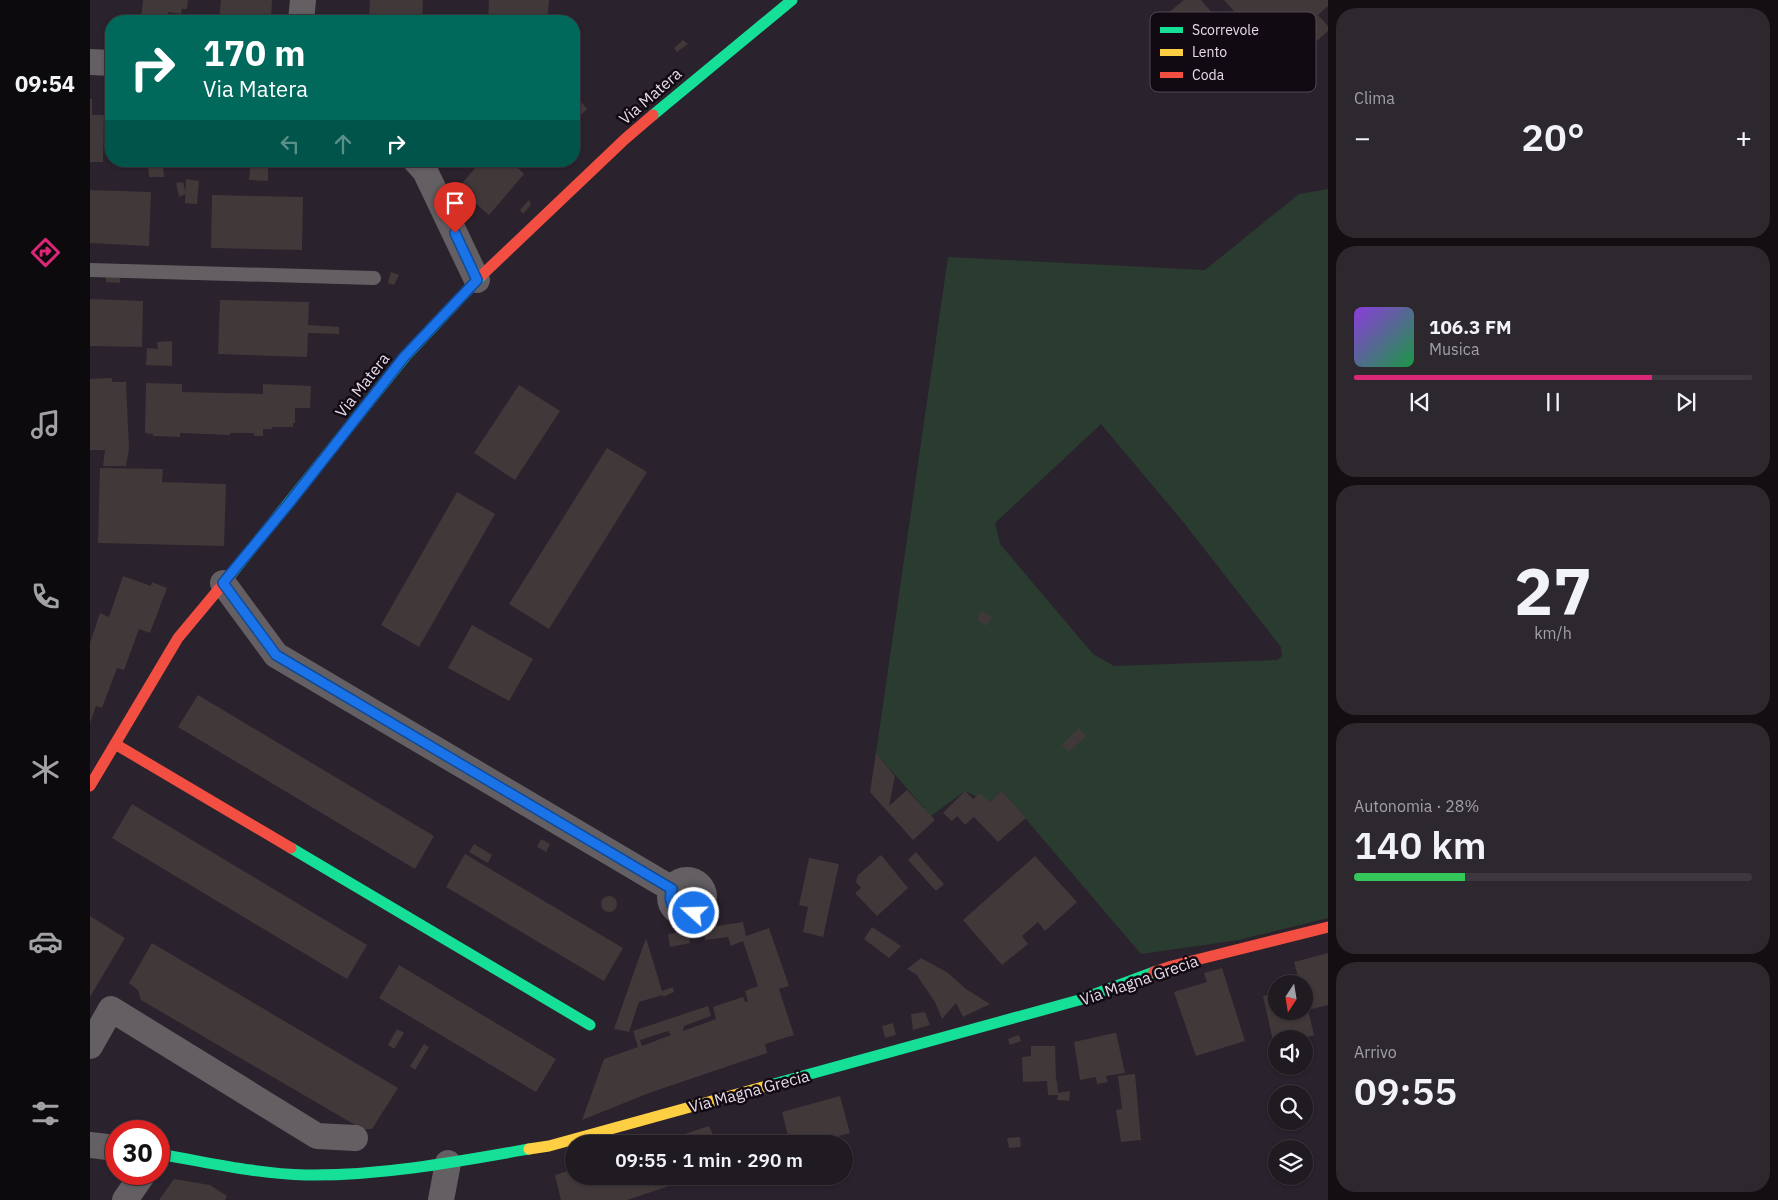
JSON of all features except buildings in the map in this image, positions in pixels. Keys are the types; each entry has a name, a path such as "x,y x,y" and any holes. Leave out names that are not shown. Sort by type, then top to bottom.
{"street":[{"path":"302,15 303,0"},
{"name":"Via Matera","path":"90,786 178,638 290,502 404,357 477,280 625,139 692,81 792,0"},
{"path":"90,62 105,63"},
{"path":"421,167 477,280"},
{"path":"223,583 276,655 672,889"},
{"path":"115,744 590,1024"},
{"name":"Via Magna Grecia","path":"170,1156 264,1172 354,1174 448,1163 549,1146 1079,1000 1172,966 1328,927"},
{"path":"90,1046 111,1009 317,1136 355,1138"},
{"path":"328,1137 328,1174"},
{"path":"90,1145 105,1147"},
{"path":"441,1200 448,1163"},
{"path":"125,1200 135,1185"}],"lane":[{"path":"90,270 374,278"}],"green space":[{"path":"1328,189 1328,918 1239,940 1141,954 1002,791 989,802 965,791 931,816 876,753 948,257 1205,270 1299,194","holes":["1101,424 1184,523 1281,647 1282,656 1277,660 1114,666 1093,654 1000,544 995,523"]}],"traffic: fast":[{"path":"653,115 792,0"},
{"path":"233,572 405,357 482,275"},
{"path":"291,848 590,1025"},
{"path":"770,1085 1079,1000 1154,972"},
{"path":"170,1156 269,1172 334,1175 390,1171 529,1149"}],"traffic: slow":[{"path":"529,1149 549,1146 770,1085"}],"traffic: jam":[{"path":"482,275 625,139 653,115"},
{"path":"90,786 178,638 233,572"},
{"path":"115,744 291,848"},
{"path":"1154,972 1328,927"}],"route":[{"path":"455,233 477,280 404,357 290,502 223,583 276,655 672,889 670,897 674,907 682,914 694,913"}]}
